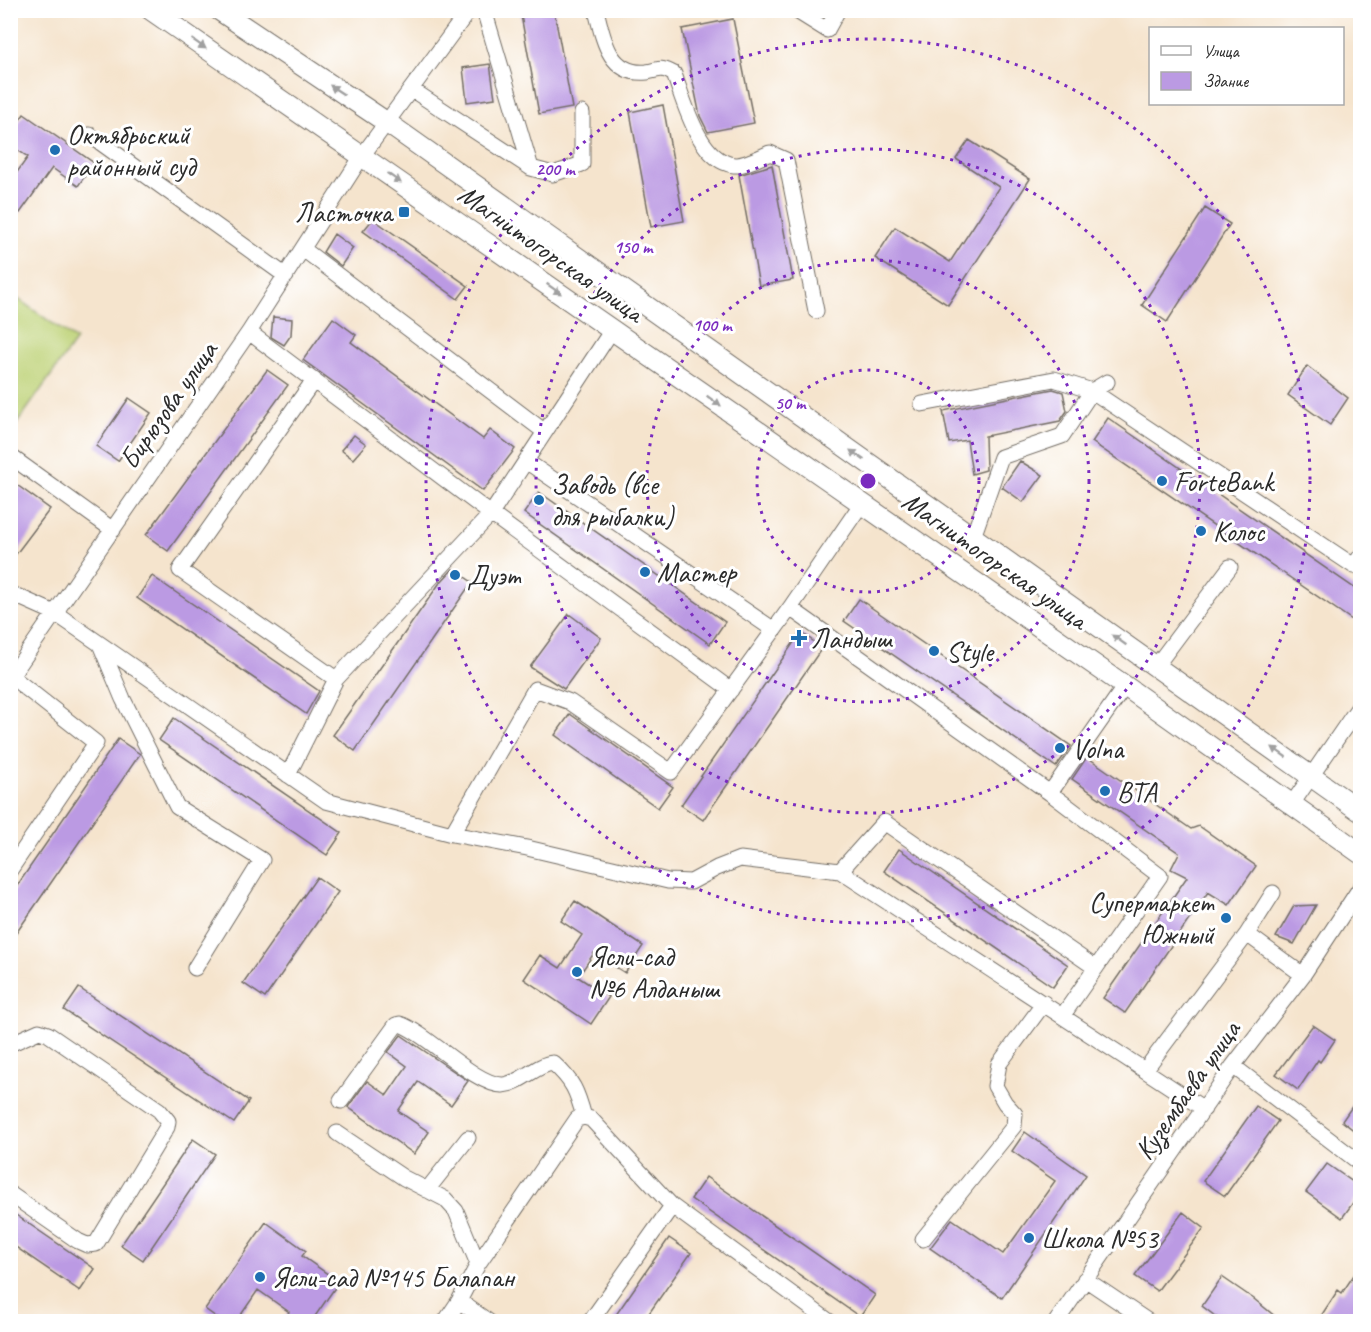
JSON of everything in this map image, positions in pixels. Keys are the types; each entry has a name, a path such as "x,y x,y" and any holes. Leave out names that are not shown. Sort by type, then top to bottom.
{"main road":[{"name":"Магнитогорская улица","path":"151,10 1125,686 1360,853"},
{"name":"Магнитогорская улица","path":"219,10 386,123 1360,811"}],"street":[{"path":"386,123 469,10"},
{"path":"484,10 531,168"},
{"path":"596,10 607,50 622,68 646,72 661,68 674,74 697,134 711,152 725,163 736,165 770,153 786,160 816,311"},
{"path":"795,10 826,30 838,10"},
{"path":"411,89 531,168 553,174 582,164 582,113"},
{"name":"Бирюзова улица","path":"11,678 249,332 362,156 386,123"},
{"path":"90,135 286,276"},
{"path":"303,249 544,432"},
{"path":"288,774 336,679 491,514 612,330"},
{"path":"249,332 491,514 731,690"},
{"path":"922,404 1054,379 1092,391 1354,566 1360,557"},
{"path":"314,380 180,570 336,679"},
{"path":"973,537 1001,457 1062,436 1092,391 1107,382"},
{"path":"10,456 113,530"},
{"path":"526,460 774,630"},
{"path":"452,834 535,688 570,702 671,772 790,608 862,503"},
{"path":"1156,666 1230,567"},
{"path":"10,593 55,613 326,801 452,834 527,848 669,881 691,882 740,859 840,871 1204,1109"},
{"path":"790,608 1050,793 1160,876 1063,1015"},
{"path":"100,644 123,699 177,807 262,860 195,968"},
{"path":"10,870 96,743 11,678"},
{"path":"1050,793 1125,686"},
{"path":"1292,804 1360,705"},
{"path":"840,871 884,822 1096,968"},
{"name":"Кузембаева улица","path":"1056,1322 1233,1066 1303,975 1360,888"},
{"path":"1145,1070 1247,934 1273,894"},
{"path":"1247,934 1303,975"},
{"path":"923,1239 1014,1126 1015,1114 1005,1103 996,1086 999,1064 1044,1003"},
{"path":"341,1101 396,1025 400,1024 484,1080 503,1085 547,1063 553,1063 569,1078 577,1091 584,1117"},
{"path":"10,1044 39,1031 48,1034 159,1110 168,1120 167,1126 96,1244 87,1245 78,1241 10,1194"},
{"path":"1233,1066 1360,1163"},
{"path":"445,1322 478,1264 577,1119 584,1117 591,1119 672,1206 830,1322"},
{"path":"337,1133 404,1178 444,1199 456,1211 478,1264"},
{"path":"427,1190 468,1138"},
{"path":"590,1322 672,1206"},
{"path":"1085,1279 1149,1322"},
{"path":"459,1301 489,1322"}],"green space":[{"path":"11,294 76,340 11,432"}],"building":[{"path":"520,10 554,10 572,108 539,114"},
{"path":"733,19 754,123 708,132 700,116 682,29"},
{"path":"490,64 495,98 467,102 463,68"},
{"path":"663,105 684,221 651,227 630,112"},
{"path":"24,114 94,163 78,186 52,168 20,213 10,206 10,182 28,157 10,145 10,133"},
{"path":"969,140 1030,179 948,305 875,258 895,227 950,262 999,187 956,159"},
{"path":"772,165 793,280 759,286 739,175"},
{"path":"1205,208 1230,224 1167,322 1142,305"},
{"path":"373,219 468,286 458,299 363,231"},
{"path":"334,234 353,248 341,266 323,252"},
{"path":"273,317 292,319 291,335 284,345 271,337"},
{"path":"333,318 356,335 351,342 483,439 490,430 515,449 483,491 303,360"},
{"path":"1307,366 1348,398 1330,425 1288,395"},
{"path":"267,370 288,385 168,551 146,535"},
{"path":"1053,389 1063,392 1067,411 1060,421 985,436 986,470 972,474 967,440 949,443 943,411"},
{"path":"129,398 151,413 118,461 96,446"},
{"path":"1108,418 1360,592 1360,607 1352,620 1092,442"},
{"path":"354,435 366,444 353,459 341,450"},
{"path":"1020,461 1043,475 1023,502 1002,487"},
{"path":"10,480 50,509 10,562"},
{"path":"539,492 725,622 710,644 524,513"},
{"path":"453,569 472,582 355,751 333,735 439,584"},
{"path":"152,576 319,691 306,714 137,598"},
{"path":"859,599 1071,746 1056,767 844,621"},
{"path":"569,614 601,638 564,689 530,667"},
{"path":"801,632 822,648 703,820 681,805"},
{"path":"570,714 673,787 658,808 555,735"},
{"path":"174,718 342,833 327,855 159,740"},
{"path":"118,739 140,754 10,942 10,896"},
{"path":"1087,757 1191,829 1199,826 1256,866 1229,905 1208,892 1125,1013 1103,998 1187,877 1171,869 1179,853 1072,779"},
{"path":"899,849 1068,965 1053,987 884,871"},
{"path":"317,877 338,892 265,998 243,983"},
{"path":"575,901 643,946 625,973 594,953 578,977 609,997 591,1024 524,979 540,955 560,968 582,935 561,921"},
{"path":"1316,905 1294,944 1276,937 1294,906"},
{"path":"79,988 249,1101 234,1123 64,1010"},
{"path":"1313,1025 1335,1040 1298,1090 1276,1074"},
{"path":"401,1035 468,1081 451,1105 418,1082 398,1111 429,1132 414,1154 348,1107 367,1081 387,1095 407,1066 388,1052"},
{"path":"1360,1095 1360,1135 1342,1121"},
{"path":"1256,1106 1278,1121 1225,1196 1203,1181"},
{"path":"1025,1132 1086,1175 1002,1298 930,1248 952,1219 1003,1254 1055,1181 1012,1151"},
{"path":"193,1139 215,1154 143,1260 121,1245"},
{"path":"1327,1164 1360,1187 1360,1193 1342,1218 1306,1192"},
{"path":"706,1177 875,1295 860,1317 691,1199"},
{"path":"10,1211 95,1269 80,1291 10,1243"},
{"path":"1183,1212 1204,1228 1157,1291 1135,1276"},
{"path":"266,1222 306,1251 302,1256 339,1282 311,1322 282,1322 289,1312 258,1290 236,1322 223,1322 205,1309"},
{"path":"669,1238 691,1253 643,1322 611,1322"},
{"path":"1360,1266 1360,1322 1317,1322 1338,1290 1342,1293"},
{"path":"1222,1277 1282,1322 1223,1322 1202,1306"}],"place":[{"name":"Октябрьский районный суд","path":"55,150"},
{"name":"Ласточка","path":"404,212"},
{"name":"ForteBank","path":"1162,481"},
{"name":"Заводь (все для рыбалки)","path":"539,500"},
{"name":"Колос","path":"1201,531"},
{"name":"Мастер","path":"645,572"},
{"name":"Дуэт","path":"455,575"},
{"name":"Ландыш","path":"799,638"},
{"name":"Style","path":"934,651"},
{"name":"Volna","path":"1060,748"},
{"name":"BTA","path":"1105,791"},
{"name":"Супермаркет Южный","path":"1226,918"},
{"name":"Ясли-сад №6 Алданыш","path":"577,972"},
{"name":"Школа №53","path":"1029,1238"},
{"name":"Ясли-сад №145 Балапан","path":"260,1277"}]}
